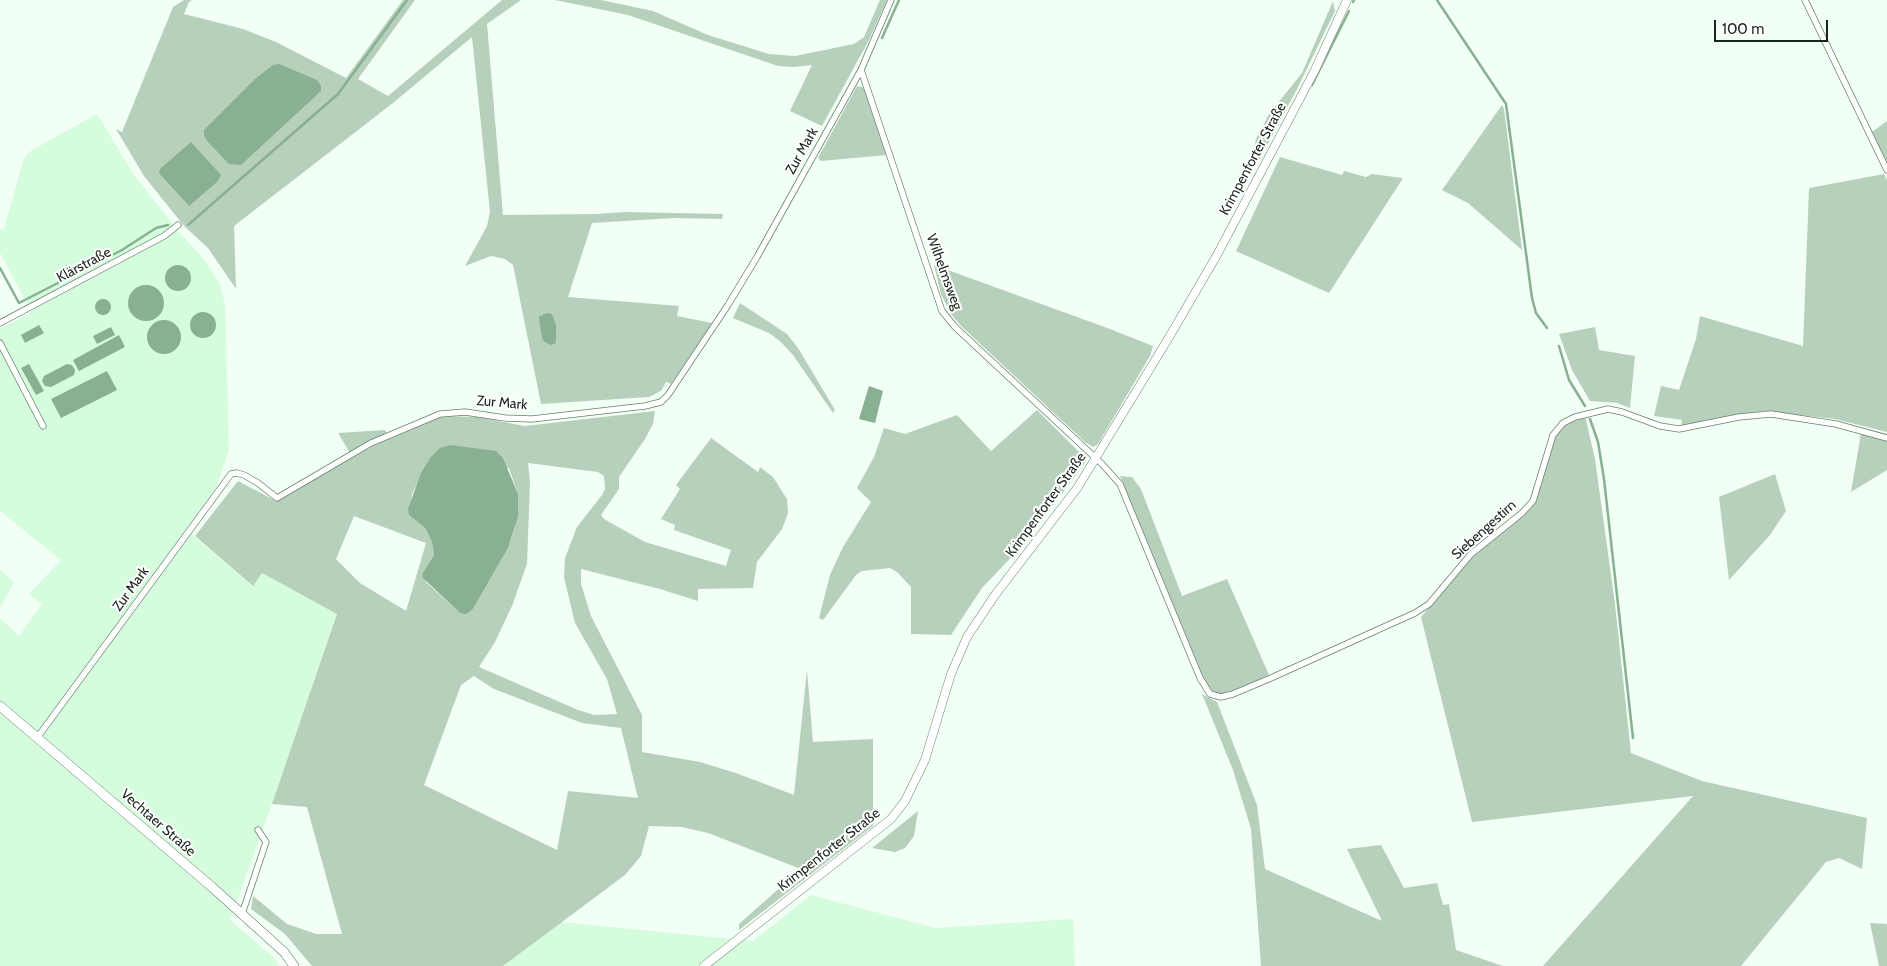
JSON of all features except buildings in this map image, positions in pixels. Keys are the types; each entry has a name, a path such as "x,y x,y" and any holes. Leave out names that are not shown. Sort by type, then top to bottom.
{"main road":[{"name":"Vechtaer Straße","path":"0,706 242,914 284,952 294,966"}],"street":[{"name":"Zur Mark","path":"37,738 231,474 244,475 258,482 277,498 371,444 440,414 464,412 505,418 532,419 645,406 661,402 668,395 728,305 861,70 891,0"},
{"path":"1805,0 1887,170"},
{"name":"Krimpenforter Straße","path":"704,966 891,819 905,801 925,760 951,674 967,637 995,595 1078,487 1096,459 1217,255 1314,72 1346,1"},
{"name":"Wilhelmsweg","path":"861,70 942,311 955,327 1096,459"},
{"name":"Klärstraße","path":"0,323 164,236 178,225"},
{"path":"0,343 43,426"},
{"name":"Siebengestirn","path":"1096,459 1120,484 1204,685 1210,694 1221,697 1271,678 1415,613 1429,604 1471,554 1522,513 1533,501 1553,435 1563,424 1575,417 1608,409 1660,426 1679,429 1739,417 1771,414 1836,424 1887,438"},
{"path":"242,914 266,842 258,830"}],"shaded area":[{"path":"184,0 192,0 189,2 184,14 243,29 276,42 346,78 403,0 415,0 358,79 388,96 502,0 521,0 487,24 503,215 625,212 723,214 722,219 674,218 592,223 568,297 679,306 677,316 712,323 671,384 666,382 661,391 649,397 541,404 513,265 505,259 491,256 465,266 487,226 490,212 472,37 393,103 234,226 236,289 208,248 184,226 144,176 116,129 122,132 173,7"},
{"path":"555,0 601,0 653,11 708,35 769,54 795,56 854,44 864,37 880,0 887,0 869,40 822,126 790,111 812,65 778,66 628,15"},
{"path":"1333,1 1335,11 1297,89 1257,164 1251,165 1256,139 1269,114 1302,73"},
{"path":"279,64 317,80 321,86 321,91 241,165 229,164 208,142 204,136 204,130 255,79 273,65"},
{"path":"857,86 865,88 887,155 821,161 818,158"},
{"path":"1502,105 1522,250 1468,203 1442,190"},
{"path":"97,114 134,175 179,232 203,258 220,284 225,305 229,450 215,490 186,529 252,586 262,573 337,613 293,746 230,920 271,955 280,966 0,966 0,618 19,636 42,604 29,594 61,560 0,511 0,329 32,312 0,253 0,229 4,229 24,158 29,152"},
{"path":"1887,121 1887,162 1872,132"},
{"path":"191,142 221,175 218,181 189,206 159,173 160,169"},
{"path":"1280,157 1342,175 1344,171 1366,177 1372,174 1403,178 1329,293 1236,251"},
{"path":"1884,174 1887,180 1887,432 1835,419 1763,411 1681,427 1682,420 1654,416 1661,386 1679,390 1696,339 1700,316 1803,346 1809,188"},
{"path":"178,265 187,269 191,278 187,287 178,291 169,287 165,278 169,269"},
{"path":"934,265 1153,346 1150,356 1098,444 1093,447 1085,442 960,325 951,314 941,294"},
{"path":"146,285 159,290 164,303 159,316 146,321 133,316 128,303 133,290"},
{"path":"103,299 111,307 103,315 95,307"},
{"path":"740,303 787,334 798,348 835,410 833,413 793,355 780,341 769,333 733,318"},
{"path":"203,312 212,316 216,325 212,334 203,338 194,334 190,325 194,316"},
{"path":"546,313 552,314 556,325 556,343 551,345 543,341 540,327 539,317"},
{"path":"164,320 171,321 176,325 180,330 180,344 176,349 171,353 164,354 157,353 152,349 148,344 147,337 148,330 152,325 157,321"},
{"path":"39,325 44,333 25,343 21,335"},
{"path":"111,327 115,335 97,344 93,336"},
{"path":"1595,327 1599,350 1635,356 1630,408 1617,403 1590,401 1572,370 1559,334"},
{"path":"119,335 125,347 79,371 73,360"},
{"path":"29,364 44,391 36,395 21,368"},
{"path":"67,364 72,365 75,370 74,375 51,387 45,386 42,381 44,376"},
{"path":"107,371 117,390 61,418 51,399"},
{"path":"869,386 883,391 875,423 859,419"},
{"path":"1037,410 1087,460 1023,545 982,588 951,635 911,634 911,587 897,572 890,568 862,571 856,575 823,620 819,618 830,575 843,547 871,502 857,488 874,457 884,428 905,434 957,415 991,451"},
{"path":"655,411 653,424 619,477 619,489 601,515 604,519 645,542 726,566 731,550 674,530 675,525 661,519 680,489 676,485 711,438 758,472 760,467 773,477 787,499 788,513 782,529 757,562 753,588 698,589 698,601 660,589 581,569 581,584 591,616 642,715 642,752 700,762 736,773 794,795 807,670 813,742 873,739 873,826 739,930 739,924 801,869 708,833 682,827 649,826 641,856 625,875 503,966 312,966 285,934 251,909 253,896 287,924 316,934 342,934 307,807 272,804 337,614 262,573 253,586 195,536 238,481 276,501 373,446 443,416 477,417 525,426","holes":["430,458 509,468 518,494 515,527 508,548 473,609 460,613 427,583 422,574 434,555 432,542 425,528 409,515 412,494","528,463 598,472 604,476 605,489 602,495 577,527 565,558 564,577 575,623 607,679 617,714 594,715 578,710 479,667 495,642 512,606 527,564 530,482","354,516 426,543 406,611 360,583 336,559","474,676 494,689 582,723 621,728 638,798 568,791 557,850 424,785 461,685"]},
{"path":"1585,416 1595,459 1615,604 1631,753 1702,781 1867,818 1862,869 1839,858 1826,862 1741,966 1543,966 1693,796 1472,822 1421,617 1472,557 1524,515 1535,502 1555,437 1566,425"},
{"path":"385,430 387,433 350,453 338,433"},
{"path":"1861,433 1887,441 1887,470 1851,492"},
{"path":"450,445 496,451 503,458 518,494 518,517 508,548 473,609 466,614 460,613 423,578 422,574 434,555 432,542 425,528 409,515 408,509 421,473 430,458 440,448"},
{"path":"1775,474 1786,511 1770,535 1729,580 1719,497"},
{"path":"1120,476 1132,477 1141,489 1182,596 1227,579 1269,675 1232,691 1221,694 1211,691 1203,677"},
{"path":"0,570 14,582 0,608"},
{"path":"1202,694 1217,702 1257,805 1265,869 1382,921 1347,849 1381,845 1404,888 1437,883 1443,905 1449,904 1456,950 1503,966 1261,966 1251,829 1233,770"},
{"path":"918,811 914,836 905,848 895,852 872,848"},
{"path":"811,895 935,928 1073,919 1075,966 503,966 561,922 753,941"},
{"path":"1870,923 1887,924 1887,966 1879,966"}],"waterway":[{"path":"188,225 338,94 407,0"},
{"path":"882,38 899,0"},
{"path":"1437,0 1506,104 1532,298 1536,313 1547,328"},
{"path":"1312,85 1349,11"},
{"path":"0,268 19,303 122,250 156,228 168,225"},
{"path":"1559,346 1569,380 1585,406"},
{"path":"1590,419 1598,442 1604,479 1633,738"}]}
